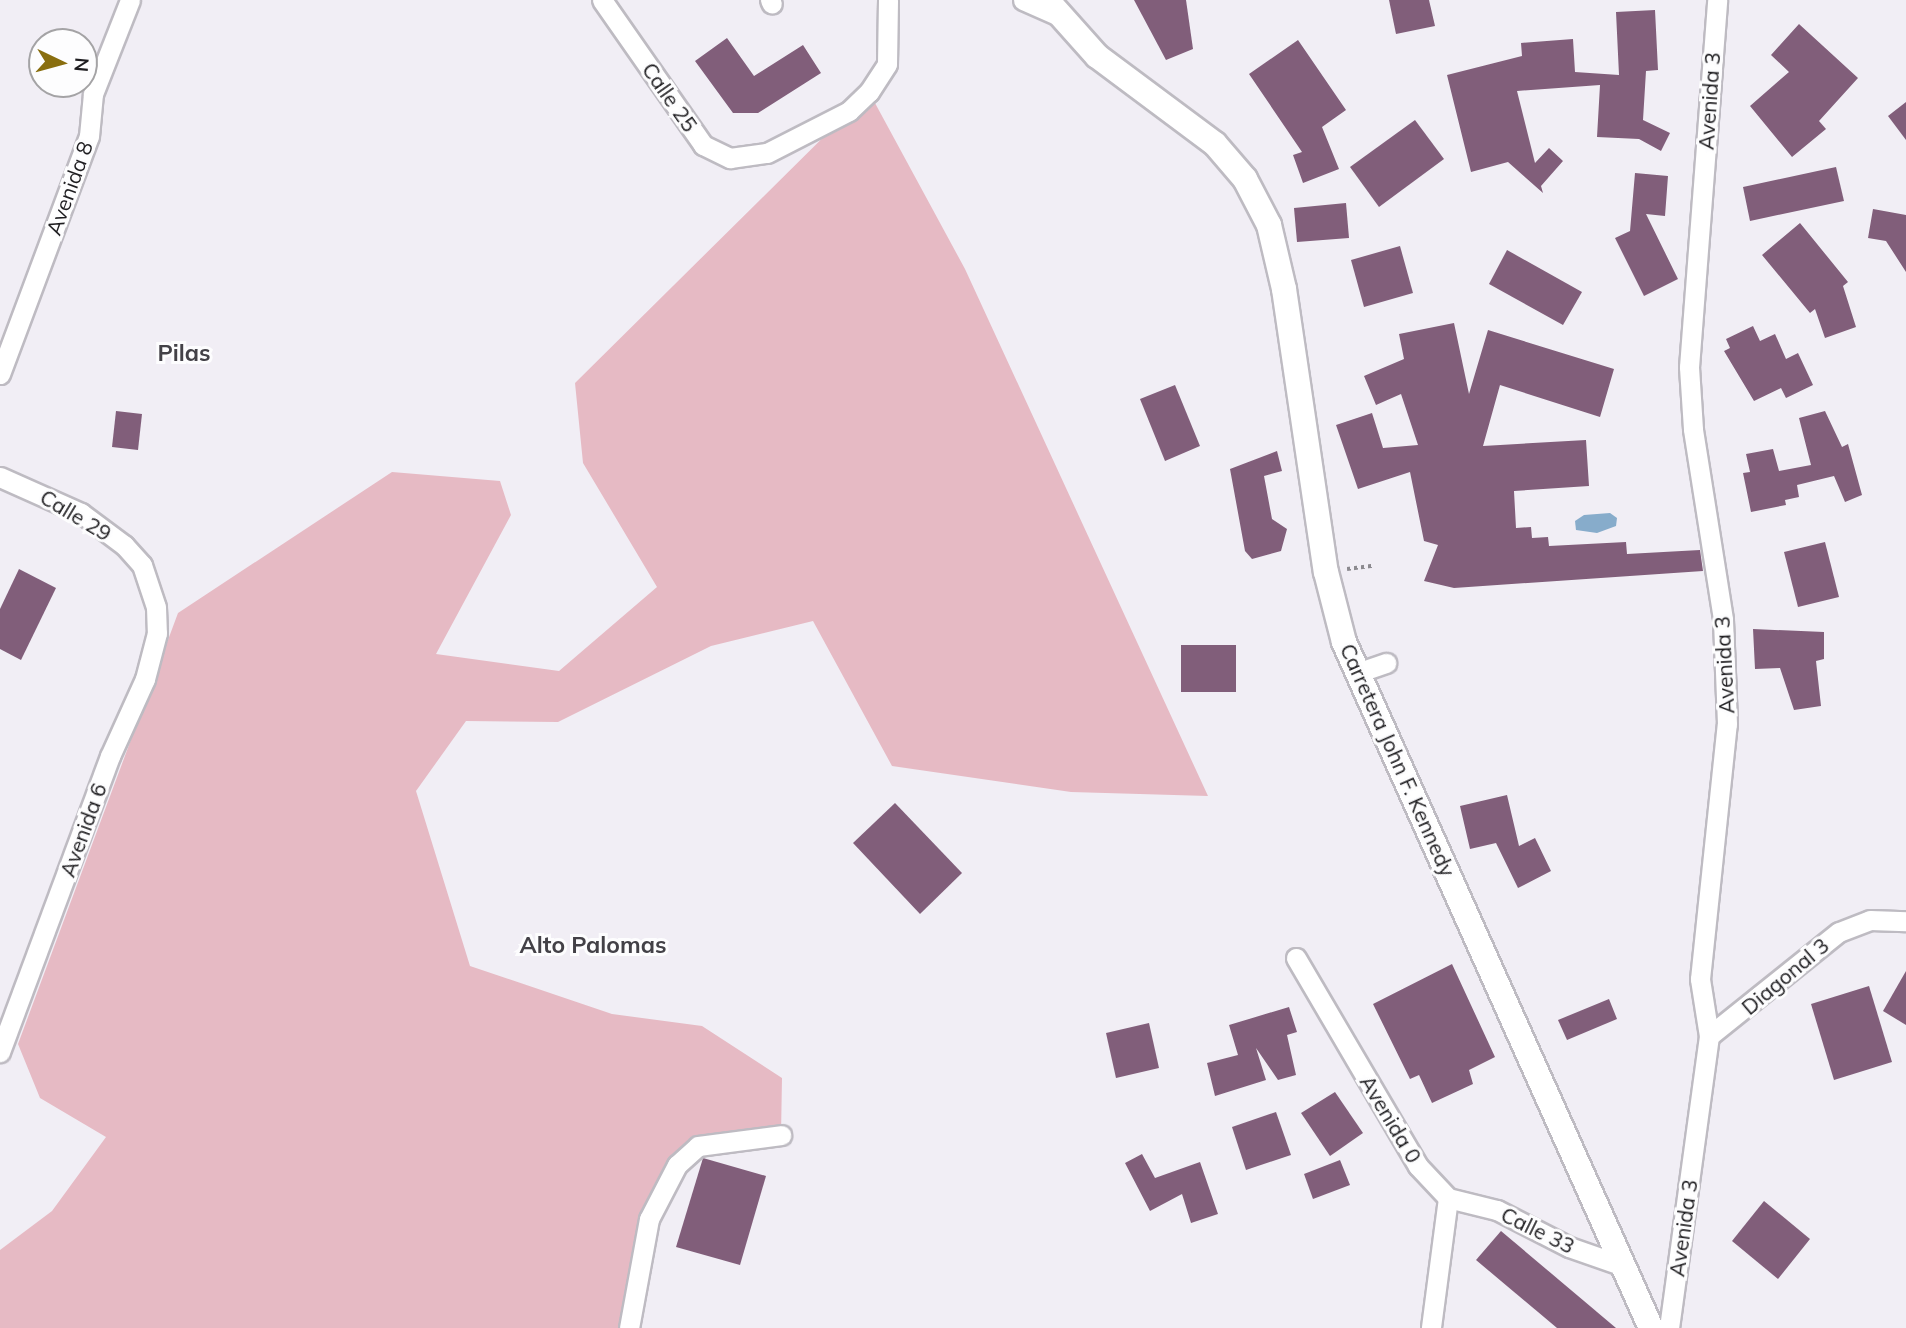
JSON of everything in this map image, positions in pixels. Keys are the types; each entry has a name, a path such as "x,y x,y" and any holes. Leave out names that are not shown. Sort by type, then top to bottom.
{"main road":[{"name":"Carretera John F. Kennedy","path":"1051,7 1097,56 1215,144 1245,178 1269,225 1284,289 1326,572 1343,642 1626,1267 1651,1328"}],"street":[{"name":"Avenida 8","path":"0,374 89,136 93,94 130,0"},
{"name":"Calle 25","path":"602,0 703,145 730,158 767,153 849,111 869,92 887,64 888,0"},
{"path":"1023,0 1051,7"},
{"name":"Avenida 3","path":"1669,1328 1709,1036 1700,979 1727,724 1723,619 1693,429 1689,367 1717,0"},
{"name":"Calle 29","path":"0,477 81,513 124,545 142,565 156,607"},
{"name":"Avenida 6","path":"0,1052 110,756 145,679 157,633 156,607"},
{"path":"1357,673 1385,663"},
{"name":"Diagonal 3","path":"1709,1036 1839,932 1870,920 1906,921"},
{"name":"Avenida 0","path":"1297,958 1418,1166 1448,1198"},
{"path":"629,1328 649,1219 677,1165 698,1146 782,1135"},
{"path":"1431,1328 1448,1198"},
{"name":"Calle 33","path":"1448,1198 1497,1210 1569,1247 1626,1267"}],"path":[{"path":"1363,567 1373,566"}],"shaded area":[{"path":"869,92 965,269 1208,796 1071,792 892,766 813,621 711,646 558,722 466,721 416,791 470,966 612,1014 702,1026 782,1078 781,1135 698,1146 649,1219 629,1328 0,1328 0,1250 52,1211 106,1137 40,1098 18,1044 178,613 392,472 500,481 511,515 436,654 559,671 657,587 583,463 575,383"}],"water":[{"path":"1610,513 1617,518 1616,526 1597,533 1576,530 1575,521 1584,515"}],"building":[{"path":"1134,0 1186,0 1193,49 1166,60"},
{"path":"1389,0 1429,0 1435,26 1396,34"},
{"path":"1655,10 1658,70 1646,71 1643,120 1670,133 1661,151 1639,139 1597,137 1600,85 1517,91 1535,163 1549,148 1563,161 1541,186 1543,193 1508,162 1471,172 1447,75 1522,56 1521,43 1573,39 1575,72 1619,75 1616,12"},
{"path":"1799,24 1858,78 1819,121 1826,129 1792,157 1750,106 1789,72 1771,55"},
{"path":"727,38 754,76 803,45 821,73 758,113 733,113 695,61"},
{"path":"1298,40 1346,110 1322,127 1339,169 1303,183 1293,155 1302,152 1249,74"},
{"path":"1906,102 1906,140 1888,116"},
{"path":"1415,120 1444,159 1379,207 1350,167"},
{"path":"1836,167 1844,201 1750,221 1743,187"},
{"path":"1635,173 1668,176 1665,216 1646,214 1678,279 1644,296 1615,238 1630,231"},
{"path":"1346,203 1349,238 1297,242 1294,208"},
{"path":"1873,209 1906,215 1906,272 1886,241 1868,238"},
{"path":"1800,223 1848,282 1843,286 1856,327 1825,338 1815,309 1810,313 1762,255"},
{"path":"1400,246 1413,293 1364,307 1351,260"},
{"path":"1507,250 1582,292 1563,325 1489,284"},
{"path":"1454,323 1469,394 1488,330 1614,369 1600,417 1500,385 1483,446 1586,440 1589,486 1514,491 1516,528 1531,527 1532,538 1548,537 1549,546 1626,542 1627,554 1700,550 1703,571 1454,588 1424,581 1438,545 1424,541 1410,472 1358,489 1336,425 1372,413 1383,448 1418,445 1401,394 1376,405 1364,376 1404,359 1399,334"},
{"path":"1753,326 1760,341 1775,334 1786,359 1798,353 1813,385 1786,398 1781,388 1754,401 1724,351 1730,348 1726,339"},
{"path":"1175,385 1200,446 1165,461 1140,399"},
{"path":"116,411 142,414 138,450 112,447"},
{"path":"1825,411 1842,447 1848,444 1862,495 1845,502 1834,476 1797,485 1799,497 1785,500 1786,505 1751,512 1743,473 1750,472 1746,454 1773,449 1779,471 1811,465 1799,418"},
{"path":"1277,451 1282,471 1264,476 1272,519 1287,529 1281,551 1252,559 1245,551 1230,469"},
{"path":"1825,542 1839,597 1798,607 1784,552"},
{"path":"19,569 56,588 21,660 0,649 0,609"},
{"path":"1753,629 1824,632 1824,659 1816,661 1821,706 1794,710 1780,668 1755,669"},
{"path":"1181,645 1236,645 1236,692 1181,692"},
{"path":"1507,795 1519,846 1535,838 1551,871 1518,888 1496,843 1470,849 1460,806"},
{"path":"895,803 962,873 920,914 853,843"},
{"path":"1452,964 1495,1057 1469,1070 1473,1084 1432,1103 1419,1075 1410,1079 1373,1004"},
{"path":"1906,971 1906,1025 1883,1011"},
{"path":"1869,986 1892,1062 1834,1080 1811,1004"},
{"path":"1609,999 1617,1019 1567,1040 1558,1020"},
{"path":"1289,1007 1297,1032 1287,1035 1296,1075 1278,1080 1256,1048 1266,1080 1215,1096 1207,1063 1238,1055 1229,1025"},
{"path":"1149,1023 1159,1068 1116,1078 1106,1033"},
{"path":"1335,1092 1363,1133 1330,1156 1301,1113"},
{"path":"1276,1112 1291,1155 1246,1170 1232,1127"},
{"path":"1142,1154 1155,1178 1200,1162 1218,1214 1191,1223 1182,1194 1150,1211 1125,1163"},
{"path":"703,1158 766,1176 740,1265 676,1247"},
{"path":"1340,1160 1350,1185 1313,1199 1304,1174"},
{"path":"1764,1201 1810,1239 1778,1279 1732,1241"},
{"path":"1501,1231 1616,1328 1557,1328 1476,1260"}],"district":[{"name":"Pilas","path":"184,353"},
{"name":"Alto Palomas","path":"593,945"}]}
